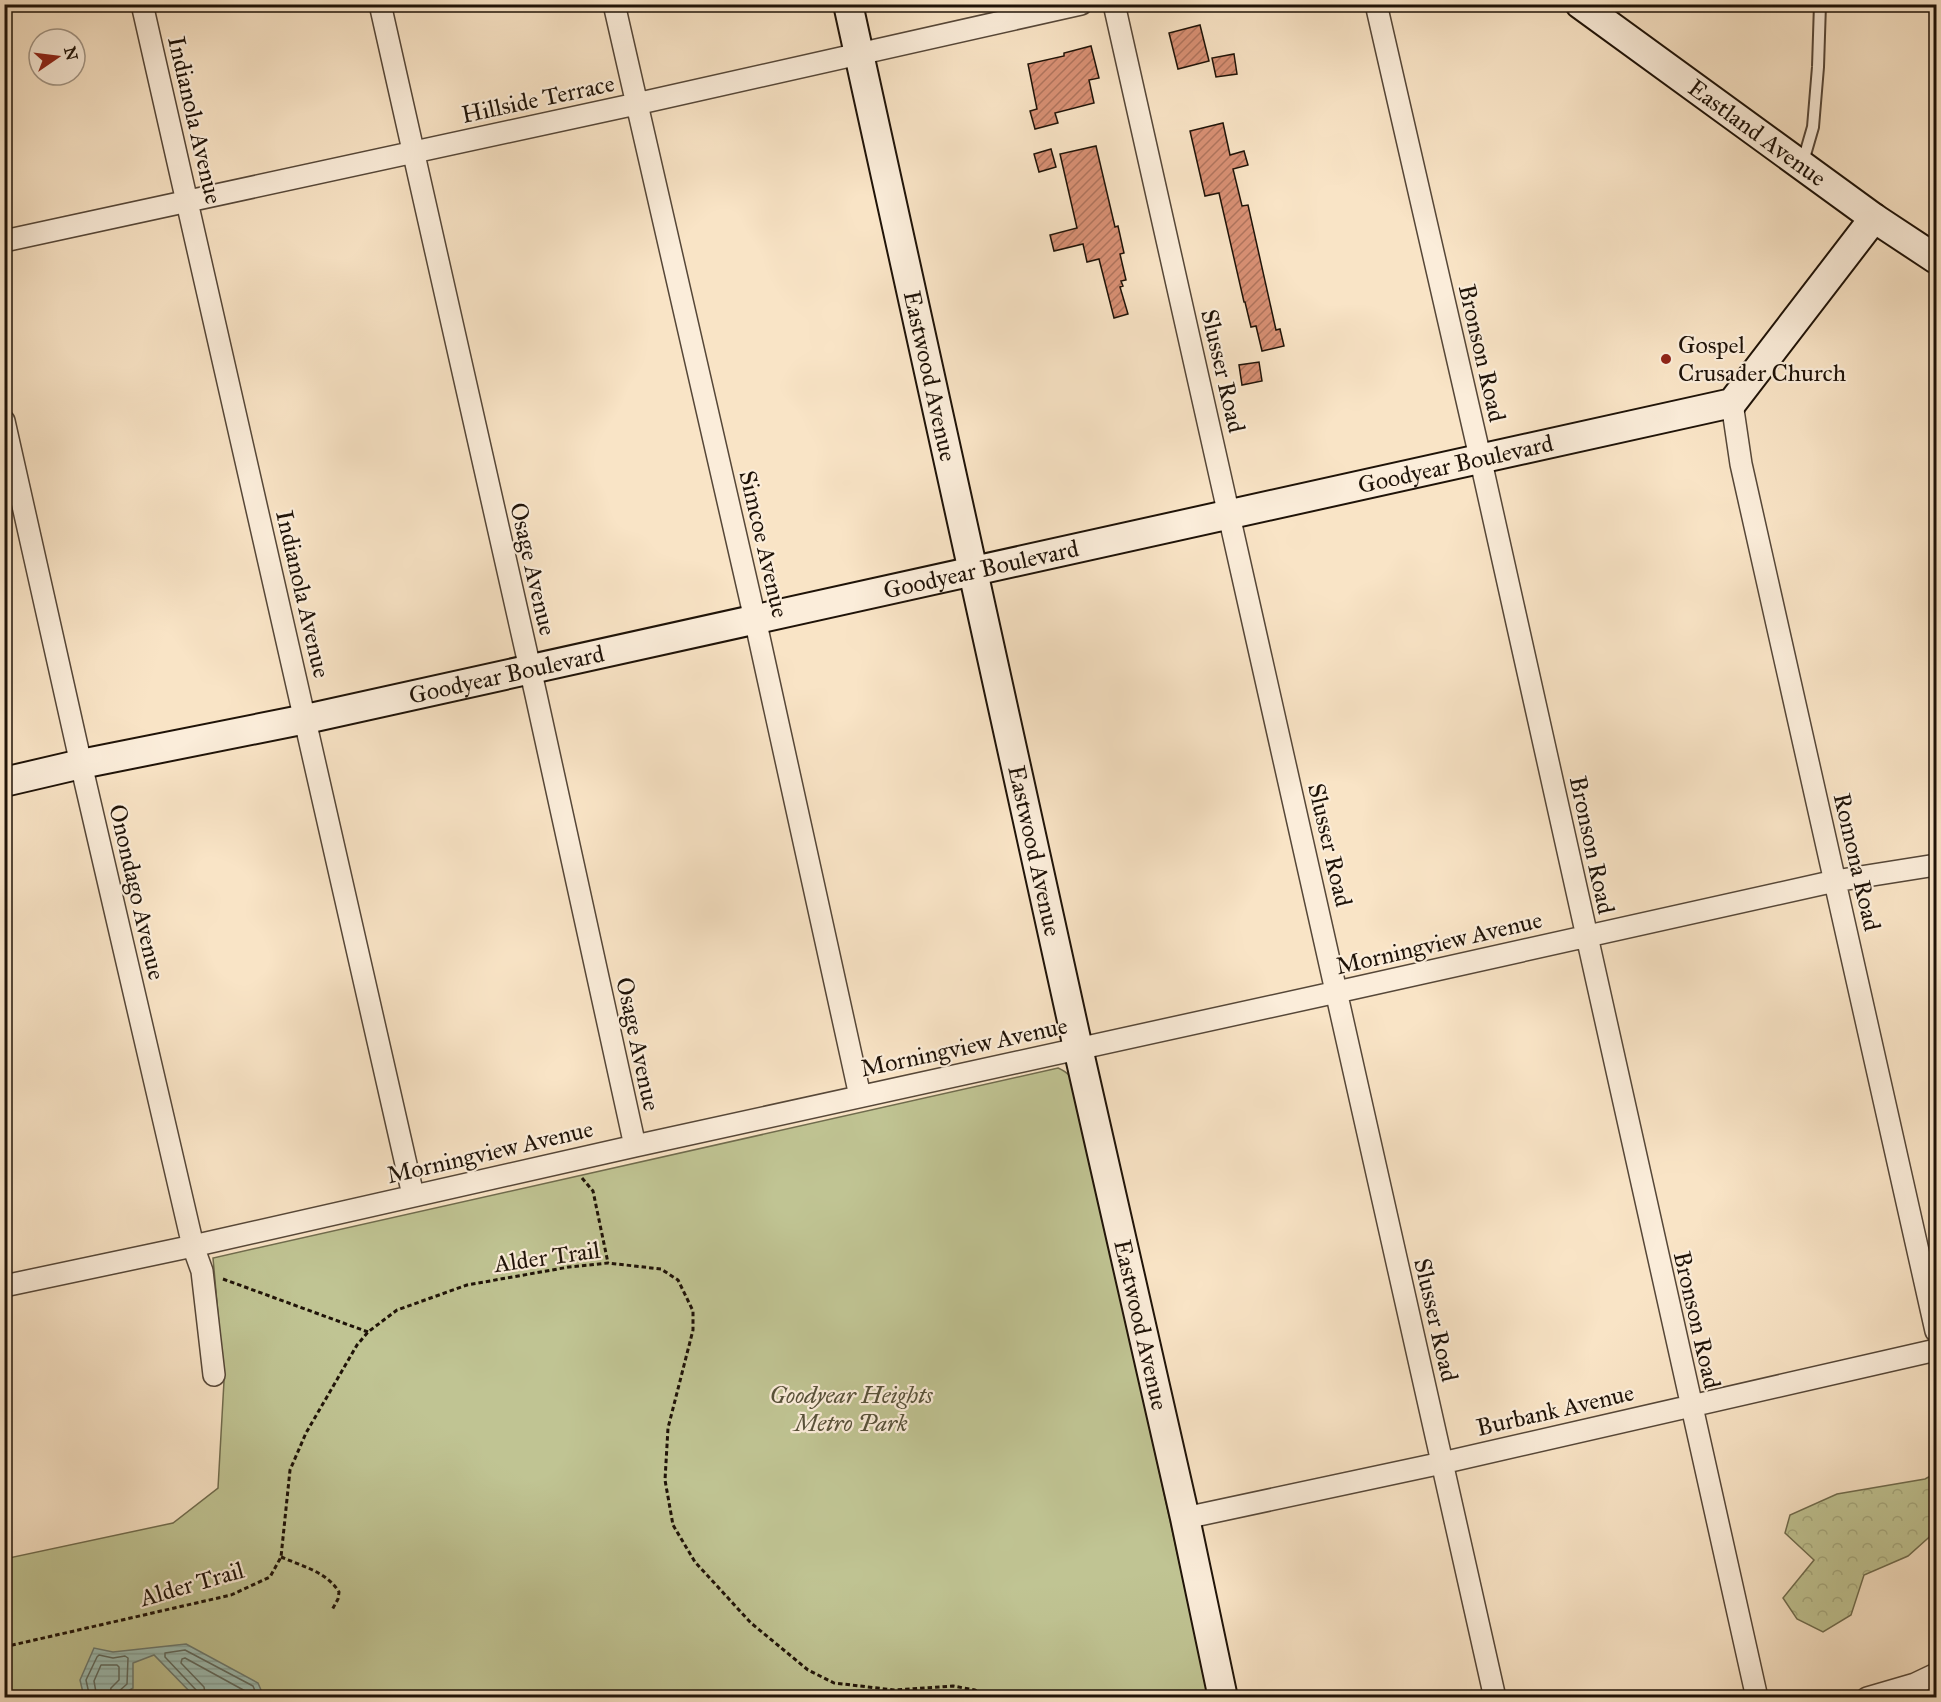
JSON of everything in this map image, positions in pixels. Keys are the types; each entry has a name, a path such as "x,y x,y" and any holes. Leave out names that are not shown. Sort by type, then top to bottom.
{"street":[{"name":"Indianola Avenue","path":"142,4 413,1195"},
{"name":"Osage Avenue","path":"380,4 635,1146"},
{"name":"Simcoe Avenue","path":"614,4 755,619 860,1096"},
{"name":"Eastwood Avenue","path":"848,4 1078,1048 1185,1518 1223,1698"},
{"name":"Hillside Terrace","path":"4,241 636,104 1082,4"},
{"name":"Slusser Road","path":"1114,4 1495,1698"},
{"name":"Bronson Road","path":"1376,4 1480,457 1757,1698"},
{"name":"Eastland Avenue","path":"1580,4 1874,218 1936,259"},
{"path":"1732,403 1874,218"},
{"name":"Goodyear Boulevard","path":"4,782 81,764 306,719 1732,403"},
{"name":"Romona Road","path":"1732,403 1741,464 1936,1331"},
{"name":"Onondago Avenue","path":"4,421 81,764 194,1246 202,1271 214,1375"},
{"name":"Morningview Avenue","path":"4,1286 194,1246 568,1160 1835,881 1936,865"},
{"name":"Burbank Avenue","path":"1185,1518 1442,1463 1936,1350"},
{"path":"1867,1698 1915,1684 1936,1674"}],"lane":[{"path":"1802,165 1814,127 1820,4"}],"path":[{"path":"568,1160 593,1191 608,1263"},
{"name":"Alder Trail","path":"4,1647 231,1595 270,1577 281,1557 290,1470 306,1433 357,1345 369,1332 397,1310 467,1285 569,1267 608,1263 661,1269 678,1280 693,1311 693,1330 668,1428 664,1480 673,1525 696,1562 751,1623 808,1670 834,1683 894,1690 953,1686 975,1690 991,1698"},
{"path":"202,1271 369,1332"},
{"path":"281,1557 323,1575 334,1583 339,1592 332,1610"}],"green space":[{"name":"Goodyear Heights Metro Park","path":"1058,1068 1070,1076 1075,1090 1209,1697 5,1697 4,1559 173,1523 218,1488 224,1381 213,1258"},
{"path":"1936,1473 1936,1531 1908,1556 1864,1575 1851,1615 1823,1632 1797,1619 1783,1598 1814,1560 1785,1533 1790,1515 1837,1494 1925,1479"}],"water":[{"path":"186,1644 258,1683 264,1697 195,1697 154,1655 133,1663 133,1688 119,1697 84,1697 80,1680 94,1648 113,1652"}],"building":[{"path":"1200,25 1209,61 1178,69 1169,33"},
{"path":"1091,46 1099,78 1089,80 1094,103 1055,113 1058,123 1035,129 1030,111 1037,109 1028,64 1064,56 1064,53"},
{"path":"1234,54 1237,74 1216,77 1212,58"},
{"path":"1223,123 1230,155 1244,151 1248,165 1233,169 1242,206 1248,205 1276,330 1280,329 1284,346 1262,351 1256,326 1251,327 1244,302 1219,193 1205,196 1190,131"},
{"path":"1096,146 1115,227 1118,226 1124,253 1120,254 1126,280 1121,281 1123,286 1120,287 1128,314 1114,318 1099,259 1087,262 1083,244 1054,251 1050,235 1077,228 1060,154"},
{"path":"1051,149 1056,167 1039,172 1034,154"},
{"path":"1259,362 1262,381 1242,385 1239,365"}],"place":[{"name":"Gospel Crusader Church","path":"1666,359"}]}
